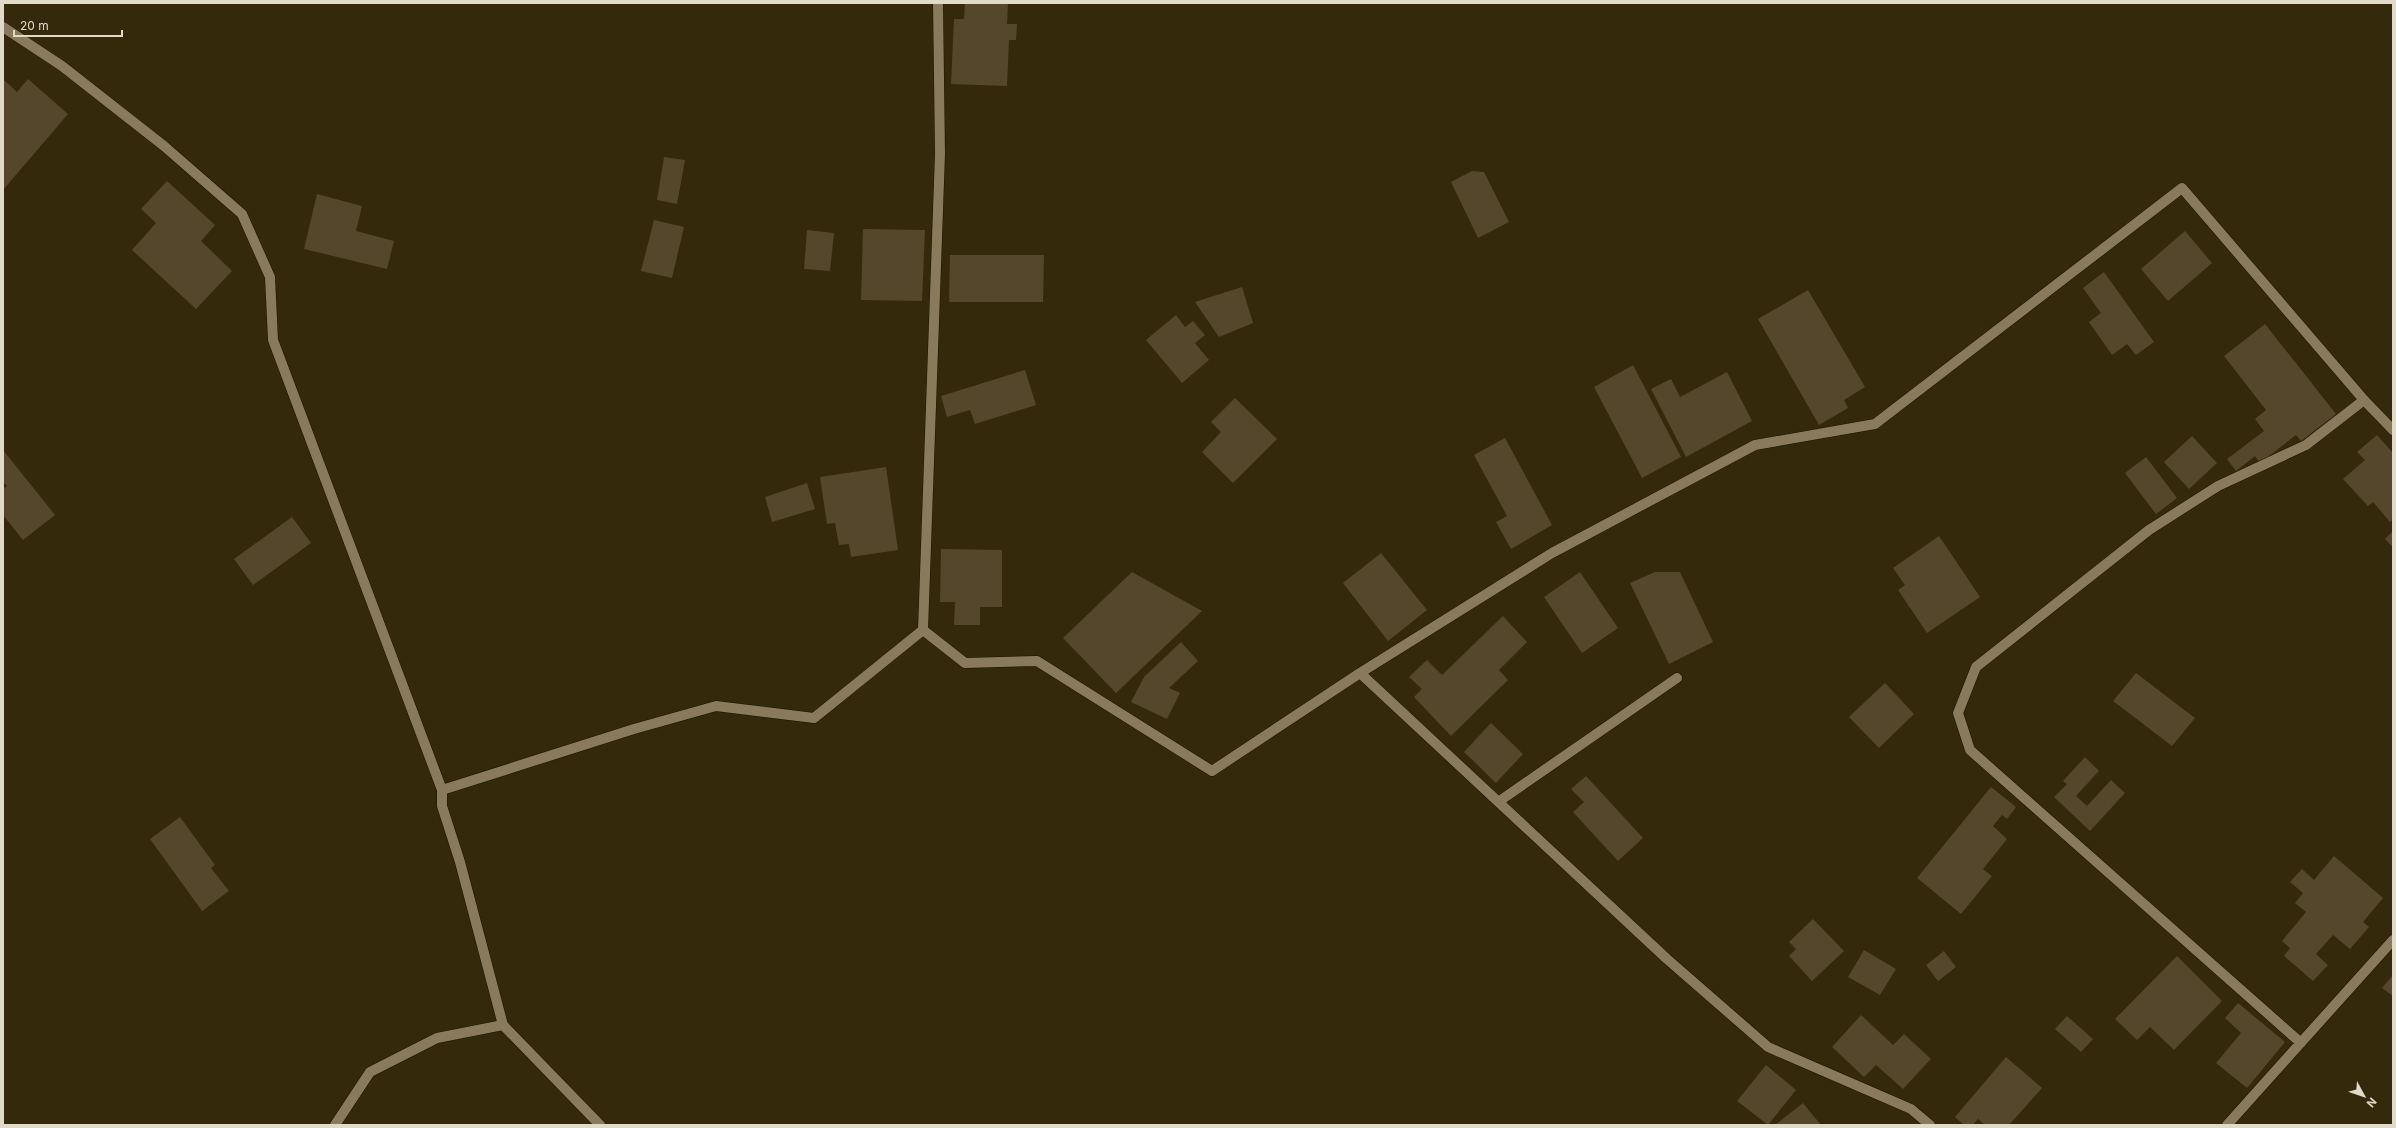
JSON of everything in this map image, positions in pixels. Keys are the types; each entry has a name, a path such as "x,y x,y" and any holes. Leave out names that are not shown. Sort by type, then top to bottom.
{"street":[{"path":"442,790 634,729 716,706 814,718 923,630 940,154 938,3"},
{"path":"3,27 62,66 164,146 242,214 270,277 273,340 442,790 442,806 460,862 503,1025 600,1125"},
{"path":"923,630 965,663 1037,661 1212,771 1360,673 1552,553 1755,445 1875,424 2182,188 2364,400 2393,430"},
{"path":"2301,1043 1970,750 1958,713 1976,667 2149,530 2218,486 2306,445 2364,400"},
{"path":"1360,673 1667,959 1768,1047 1911,1109 1930,1125"},
{"path":"1498,802 1677,678"},
{"path":"2227,1125 2393,940"},
{"path":"335,1125 370,1072 437,1038 503,1025"}],"building":[{"path":"965,3 1008,3 1007,24 1017,24 1016,40 1009,40 1007,86 951,84 954,19 964,19"},
{"path":"3,79 17,92 28,79 68,114 3,190"},
{"path":"664,157 685,160 677,204 657,200"},
{"path":"1472,171 1484,172 1509,222 1478,238 1451,182"},
{"path":"167,181 215,225 201,241 232,271 196,309 132,250 156,223 141,209"},
{"path":"317,194 362,206 356,231 394,241 387,269 304,249"},
{"path":"654,220 684,227 672,278 641,271"},
{"path":"863,229 925,230 922,301 861,300"},
{"path":"807,230 834,233 830,271 804,269"},
{"path":"2185,231 2212,263 2168,301 2141,269"},
{"path":"950,255 1044,255 1043,302 949,302"},
{"path":"2104,272 2154,342 2136,355 2127,344 2112,355 2089,322 2101,313 2083,288"},
{"path":"1242,287 1253,323 1219,337 1195,302"},
{"path":"1808,290 1865,387 1844,400 1848,408 1819,425 1758,319"},
{"path":"1176,315 1185,327 1193,321 1205,335 1195,343 1209,360 1182,383 1146,340"},
{"path":"2265,324 2336,414 2301,441 2296,435 2260,463 2255,456 2236,471 2227,459 2264,431 2255,419 2266,410 2224,356"},
{"path":"1633,365 1681,457 1642,478 1594,387"},
{"path":"1025,370 1036,405 975,424 970,410 947,417 941,396"},
{"path":"1727,372 1752,421 1686,457 1651,389 1671,379 1680,397"},
{"path":"1235,398 1277,439 1233,483 1202,452 1221,432 1211,422"},
{"path":"2377,435 2393,453 2393,519 2390,522 2373,502 2368,506 2343,479 2365,460 2357,452"},
{"path":"2192,436 2217,463 2189,489 2164,462"},
{"path":"1505,438 1552,525 1511,549 1496,522 1507,516 1474,455"},
{"path":"3,450 55,515 23,540 3,515 3,489 7,486 3,482"},
{"path":"2146,457 2177,498 2156,514 2125,473"},
{"path":"886,467 898,550 851,557 849,544 839,545 835,523 827,524 820,477"},
{"path":"807,483 815,509 772,522 765,497"},
{"path":"292,517 311,543 253,585 234,559"},
{"path":"2393,531 2393,547 2385,539"},
{"path":"1939,536 1980,597 1927,633 1898,590 1905,585 1893,568"},
{"path":"941,549 1002,550 1002,607 980,607 980,625 954,625 955,602 940,602"},
{"path":"1381,553 1427,610 1388,641 1343,583"},
{"path":"1132,572 1202,611 1116,693 1063,638"},
{"path":"1580,572 1618,628 1582,653 1544,597"},
{"path":"1655,572 1680,572 1713,642 1669,664 1630,583"},
{"path":"1503,616 1527,642 1499,670 1508,680 1451,736 1414,697 1422,689 1409,677 1427,660 1442,675"},
{"path":"1181,642 1198,661 1169,688 1180,693 1167,719 1131,702 1144,677"},
{"path":"2136,673 2195,718 2172,746 2113,701"},
{"path":"1885,683 1914,714 1879,748 1849,717"},
{"path":"1491,723 1523,754 1496,783 1464,752"},
{"path":"2085,757 2099,771 2076,796 2087,806 2111,780 2125,793 2090,831 2054,797 2067,784 2063,781"},
{"path":"1586,776 1643,838 1618,861 1573,812 1584,802 1571,789"},
{"path":"1991,787 2016,807 2007,819 2002,815 1993,826 2007,839 1983,869 1992,876 1961,914 1917,878"},
{"path":"180,817 215,865 211,868 229,891 202,911 150,839"},
{"path":"2334,856 2383,898 2363,922 2369,927 2350,949 2333,935 2316,954 2328,965 2313,981 2284,956 2290,948 2282,941 2306,912 2295,903 2303,893 2290,882 2302,869 2314,880"},
{"path":"1813,919 1844,951 1812,981 1789,956 1796,949 1789,942"},
{"path":"1864,950 1896,969 1880,995 1848,977"},
{"path":"1944,951 1956,967 1938,981 1926,965"},
{"path":"2177,956 2222,1001 2174,1050 2150,1027 2137,1040 2115,1019"},
{"path":"2393,975 2393,996 2382,988"},
{"path":"2238,1003 2285,1042 2247,1088 2216,1063 2241,1033 2225,1018"},
{"path":"1861,1015 1893,1045 1904,1034 1931,1059 1903,1089 1876,1065 1864,1077 1832,1047"},
{"path":"2067,1016 2093,1039 2081,1052 2055,1029"},
{"path":"2006,1057 2042,1088 2009,1125 1985,1125 1978,1119 1973,1125 1964,1125 1955,1117"},
{"path":"1766,1065 1796,1090 1768,1125 1737,1101"},
{"path":"1803,1103 1821,1125 1775,1125"}]}
